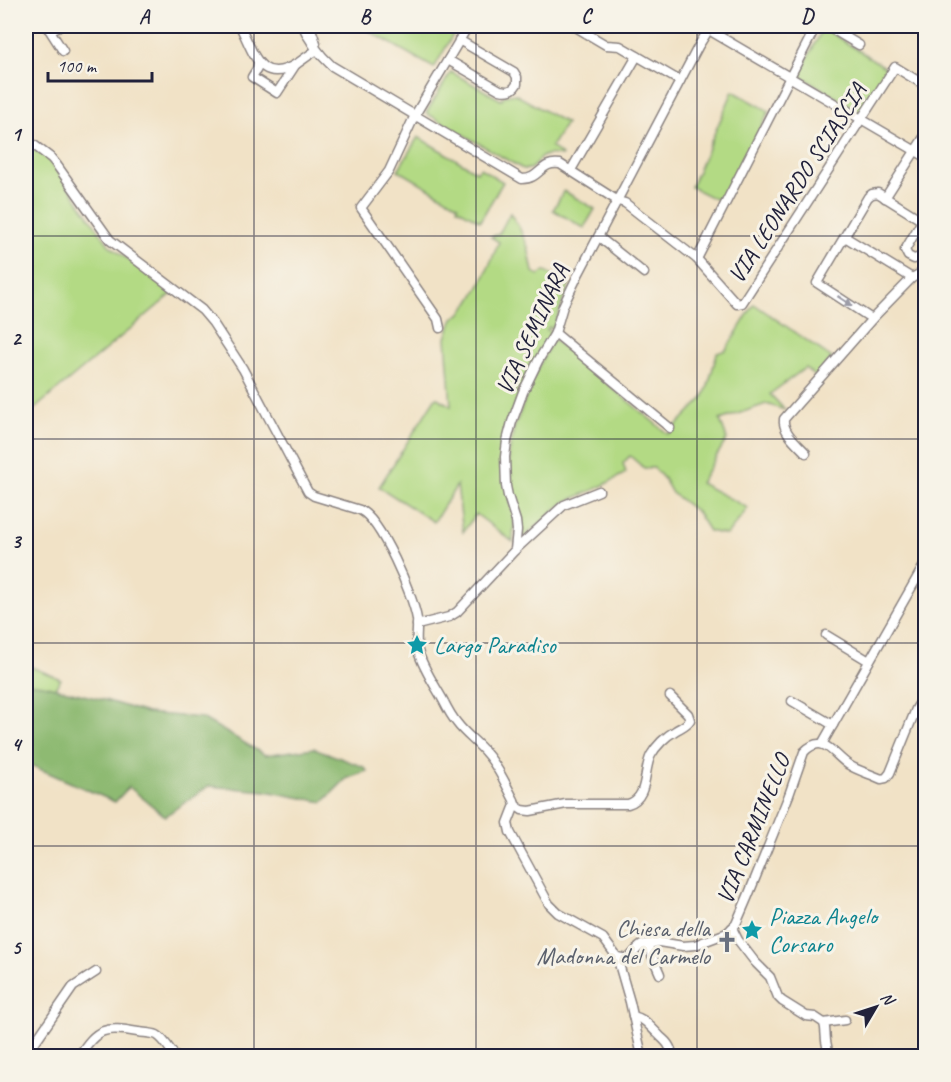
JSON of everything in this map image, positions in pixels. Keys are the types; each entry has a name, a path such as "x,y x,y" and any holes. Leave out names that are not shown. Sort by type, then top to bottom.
{"street":[{"path":"60,26 49,28 63,51"},
{"path":"240,26 258,62 273,72 297,64 317,50"},
{"path":"303,26 317,50 332,66 522,179 530,179 549,164 560,164 571,170 637,56"},
{"path":"310,26 317,50"},
{"path":"440,328 438,319 361,207 389,171 415,115 468,26"},
{"path":"574,26 606,45 620,46 680,81"},
{"path":"697,259 816,26"},
{"path":"827,26 859,45"},
{"path":"707,27 926,157"},
{"name":"VIA SEMINARA","path":"515,550 517,530 506,486 505,457 512,422 538,361 555,333 563,306 707,27"},
{"path":"448,60 500,90 511,91 517,84 514,72 459,40"},
{"path":"258,62 252,77 277,93 297,64"},
{"name":"VIA LEONARDO SCIASCIA","path":"571,170 618,201 625,203 697,259 737,304 742,303 895,67 926,86"},
{"path":"885,198 926,134"},
{"path":"26,139 56,164 110,240 207,315 243,369 308,492 314,496 360,510 373,521 404,581 414,606 417,649 424,666 457,724 493,761 515,805 522,810 530,811 566,804 632,803 637,799 644,785 651,755 669,736 688,724 690,720 688,714 669,696"},
{"path":"872,319 817,283 868,197 878,193 924,222 905,250 908,256 914,259 926,255"},
{"path":"599,237 644,273"},
{"path":"844,237 912,278"},
{"path":"806,453 786,431 783,424 784,419 872,319 912,278 926,270"},
{"path":"555,333 670,428"},
{"path":"417,626 449,617 458,612 515,550 564,505 598,491"},
{"path":"822,744 926,562"},
{"path":"826,636 869,661"},
{"name":"VIA CARMINELLO","path":"732,928 748,896 804,752 816,744 822,744 848,765 886,778 916,709 926,693"},
{"path":"792,701 833,724"},
{"path":"515,805 508,823 510,832 549,904 558,913 603,938 617,957 642,1056"},
{"path":"617,957 628,959 638,948 659,942 689,946 720,936 732,928 755,962 770,977 778,997 806,1016 815,1017 824,1023 829,1056"},
{"path":"646,944 660,974"},
{"path":"26,1055 73,987 96,972"},
{"path":"633,1016 646,1020 658,1035 668,1041 671,1050"},
{"path":"824,1023 845,1020"},
{"path":"79,1056 93,1036 107,1030 157,1035 176,1056"}],"green space":[{"path":"360,26 458,26 434,68"},
{"path":"823,28 888,69 861,112 799,75"},
{"path":"451,72 501,100 504,96 515,94 566,123 551,147 562,155 546,155 530,169 521,168 426,113"},
{"path":"733,91 769,111 723,203 691,187"},
{"path":"418,137 477,172 480,168 503,182 480,221 457,208 458,205 398,170"},
{"path":"26,143 49,160 109,245 173,293 26,416"},
{"path":"564,191 595,209 584,228 553,210"},
{"path":"510,213 528,247 533,272 539,275 545,271 569,285 553,329 549,327 547,330 551,332 523,386 518,387 516,391 519,396 506,427 502,457 514,521 513,542 476,514 463,532 457,485 434,522 379,487 436,397 451,406 446,338 453,318 460,314 470,302 483,280 499,242 491,237 499,234"},
{"path":"754,304 832,358 816,377 805,368 770,394 785,410 766,404 720,420 727,439 700,483 748,508 727,535 709,531 697,512 672,493 654,468 644,468 630,456 623,463 626,473 565,502 518,542 521,520 510,494 509,453 514,428 535,374 553,339 668,434 703,398 717,353 726,350"},
{"path":"26,665 61,679 55,688 26,683"},
{"path":"26,683 108,701 147,713 202,718 265,755 314,748 364,767 367,771 346,779 323,802 265,791 209,786 165,816 129,787 115,802 26,763"}],"place":[{"name":"Largo Paradiso","path":"417,645"},
{"name":"Piazza Angelo Corsaro","path":"752,930"},
{"name":"Chiesa della Madonna del Carmelo","path":"727,942"}]}
